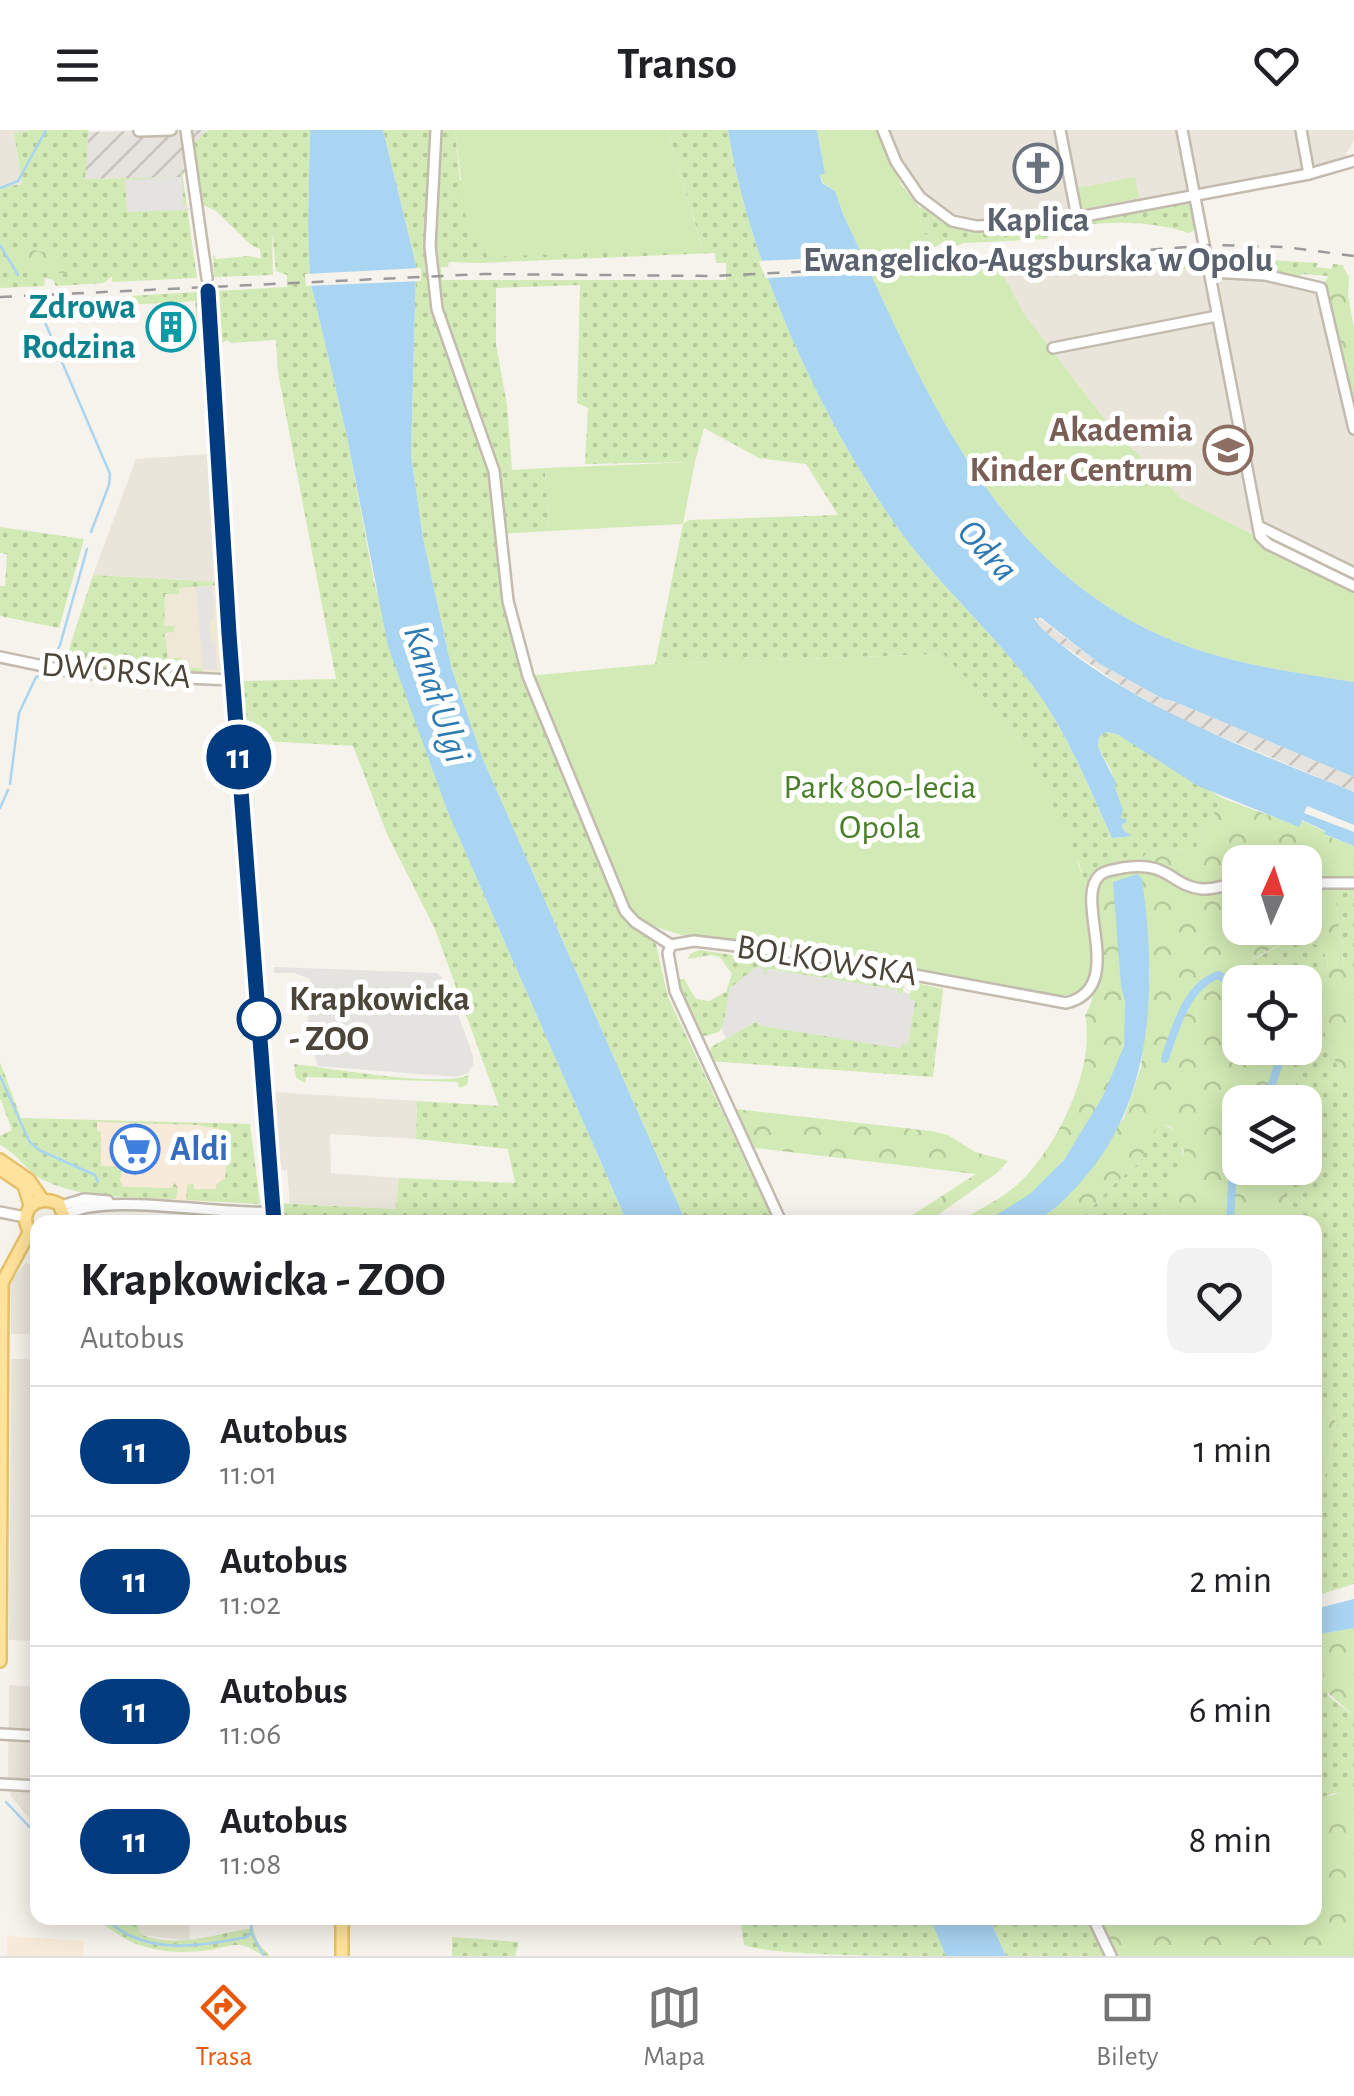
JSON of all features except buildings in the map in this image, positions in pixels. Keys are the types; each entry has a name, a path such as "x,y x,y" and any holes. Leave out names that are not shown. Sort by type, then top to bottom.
{"main road":[{"path":"0,1160 29,1180 33,1215"},
{"path":"0,1169 24,1184 32,1207"},
{"path":"32,1207 53,1200 64,1215"},
{"path":"0,1660 2,1284 30,1244"},
{"path":"342,1925 342,1956"}],"street":[{"path":"139,131 171,130"},
{"path":"186,130 208,278"},
{"path":"436,130 430,246 433,294 494,471 514,630 538,704 625,912 634,922 671,944 669,957 675,991 778,1215"},
{"path":"883,130 906,178 932,207 952,221 976,226 1022,226 1077,217 1310,174 1354,160"},
{"path":"1060,130 1077,217"},
{"path":"1182,130 1262,539 1354,586"},
{"path":"1301,130 1310,174"},
{"path":"1210,272 1280,277 1321,288 1354,429"},
{"path":"208,291 232,680 274,1215"},
{"path":"1053,348 1218,316"},
{"path":"1258,526 1354,573"},
{"name":"DWORSKA","path":"0,657 102,675 232,680"},
{"name":"BOLKOWSKA","path":"671,944 694,941 796,952 1066,1003 1087,992 1095,979 1092,890 1100,875 1146,865 1204,889 1222,886"},
{"path":"1322,883 1354,883"},
{"path":"64,1215 88,1206 244,1215"},
{"path":"0,1212 32,1207"},
{"path":"0,1734 30,1736"},
{"path":"0,1784 30,1786"},
{"path":"1096,1925 1111,1956"}],"shaded area":[{"path":"0,130 34,130 14,134 22,184 0,188"},
{"path":"206,130 182,177 84,179 89,132"},
{"path":"883,130 1354,130 1354,140 1344,158 1309,168 1309,174 1042,224 963,225 920,197"},
{"path":"182,177 183,203 191,210 127,212 125,180"},
{"path":"1195,269 1207,279 1271,279 1317,292 1346,416 1354,415 1354,573 1262,539 1181,498 1109,425 1024,314 1004,276"},
{"path":"208,454 217,582 93,575 136,459"},
{"path":"93,575 217,582 223,671 203,675 63,668"},
{"path":"212,586 214,620 209,620 217,670 203,669 196,587"},
{"path":"1036,616 1100,664 1162,699 1354,777 1354,792 1186,722 1125,688 1051,637 1037,623"},
{"path":"274,967 438,973 447,984 473,1065 468,1073 457,1077 317,1066 309,1049 310,979 294,973 274,973"},
{"path":"756,967 763,968 766,975 767,969 898,990 898,996 903,992 910,994 909,999 915,1001 908,1044 902,1043 901,1048 878,1045 758,1025 758,1020 726,1039 722,1030 730,988"},
{"path":"272,1092 417,1101 416,1139 330,1134 331,1173 399,1178 396,1209 290,1203 287,1170 278,1170"},
{"path":"21,1118 250,1124 260,1204 121,1197"},
{"path":"26,1263 30,1264 30,1334 11,1334 10,1281"},
{"path":"11,1359 30,1359 30,1641 9,1640"},
{"path":"9,1685 30,1686 30,1819 11,1796"},
{"path":"137,1925 189,1925 190,1941 142,1935"},
{"path":"7,1936 84,1941 83,1956 7,1956"}],"green space":[{"path":"89,130 85,179 181,177 181,164 197,278 112,282 112,276 104,283 56,286 53,280 45,278 44,286 0,288 0,188 22,184 14,133"},
{"path":"208,130 310,130 310,280 346,432 375,586 447,810 624,1215 279,1215 278,1203 396,1209 399,1178 515,1183 508,1149 416,1139 417,1101 499,1106 435,929 387,834 353,746 244,740 239,681 336,679 278,373 276,340 227,340 221,344 215,339 215,291 287,287 287,275 276,271 272,232 273,275 214,277 213,254 216,259 261,259 260,249 216,211 201,204 191,146"},
{"path":"383,130 455,130 460,180 702,247 667,130 728,130 752,232 770,285 841,438 913,548 1019,668 1047,706 1112,838 1131,836 1123,830 1122,824 1126,823 1121,819 1111,770 1098,747 1099,737 1105,732 1117,734 1222,798 1196,847 1147,853 1136,866 1092,890 1083,880 1025,749 999,713 943,654 655,664 683,524 689,520 838,515 806,464 759,458 704,428 695,462 585,464 588,408 577,403 580,285 496,288 496,344 507,405 512,470 545,468 549,531 502,534 505,572 528,676 629,924 656,944 668,997 771,1215 683,1215 482,757 452,670 423,538 411,455 416,265","holes":["715,253 716,263 726,263 726,280 442,280 441,267 448,267 449,262"]},
{"path":"455,130 667,130 702,248 488,257 466,219"},
{"path":"817,130 877,130 901,184 920,208 921,232 942,243 933,248 935,270 1003,265 1004,276 1024,314 1109,425 1181,498 1354,586 1354,682 1251,664 1190,647 1122,615 1064,574 1015,525 973,469 936,409 835,191 823,183 820,174 825,172"},
{"path":"1135,177 1139,198 1082,209 1078,188"},
{"path":"1195,195 1201,226 1189,233 1156,225 1105,223 1054,230 1047,239 964,243 942,251 942,243 921,232 920,208 924,206 936,217 1003,227"},
{"path":"5,247 62,258 70,262 73,273 20,272 12,268"},
{"path":"1195,256 1195,269 1004,276 1003,265 1067,265"},
{"path":"1225,257 1318,263 1316,267 1331,269 1333,264 1343,265 1344,270 1340,277 1297,277 1218,266 1225,264"},
{"path":"1343,267 1349,277 1354,329 1354,404 1323,285 1329,275"},
{"path":"197,292 197,325 195,301 43,311 36,316 32,308 46,299 47,307 54,305 56,298 104,296 105,302 112,297"},
{"path":"695,462 683,524 549,531 545,468"},
{"path":"0,527 84,539 59,628 0,616 0,586 5,586 7,554 0,553"},
{"path":"93,575 217,582 179,588 179,594 165,594 164,626 174,626 174,632 164,633 168,658 182,658 182,666 203,669 203,675 63,668"},
{"name":"Park 800-lecia Opola","path":"943,654 999,713 1025,749 1071,841 1083,880 1092,890 1096,967 1088,985 1077,993 1051,998 774,943 681,935 629,918 528,676 655,664"},
{"path":"1222,798 1298,826 1301,820 1354,846 1354,886 1334,886 1344,967 1354,973 1354,1107 1326,1038 1322,1016 1322,974 1327,972 1328,962 1316,945 1322,945 1322,845 1222,845 1222,945 1282,945 1247,965 1222,965 1222,1065 1293,1065 1296,1085 1222,1085 1222,1185 1286,1185 1285,1197 1301,1215 1162,1215 1184,1151 1171,1127 1164,1124 1157,1128 1138,1164 1085,1215 1043,1215 1053,1210 1124,1118 1141,1067 1150,974 1142,879 1121,943 1126,1031 1106,1094 1074,1147 1033,1192 1000,1215 970,1215 1021,1182 1064,1120 1080,1078 1087,1035 1085,1015 1094,990 1092,890 1100,875 1135,866 1147,853 1196,847"},
{"path":"1334,886 1354,886 1354,973 1344,967"},
{"path":"1281,945 1319,945 1328,962 1327,972 1322,974 1322,965 1247,963"},
{"path":"699,950 904,981 903,992 897,996 898,990 768,969 767,975 755,970 730,988 725,1023 719,1032 701,1037 692,1027 677,983 684,979 696,999 709,1001 726,992 732,974 720,957 688,959"},
{"path":"912,982 943,989 933,1077 709,1061 711,1047 759,1020 759,1025 900,1048 902,1043 908,1043 915,1001 909,1000"},
{"path":"1322,1016 1326,1038 1354,1107 1354,1584 1322,1594 1322,1483 1337,1423 1322,1406 1322,1215 1301,1215 1285,1197 1285,1187 1322,1185 1322,1085 1296,1085 1293,1065 1322,1065"},
{"path":"0,1062 21,1118 250,1124 260,1204 186,1200 187,1185 193,1183 194,1189 216,1189 229,1165 224,1130 197,1125 97,1122 97,1131 101,1132 101,1166 123,1167 123,1187 171,1188 175,1183 176,1199 91,1194 43,1180 0,1145 0,1136 12,1130 0,1098"},
{"path":"294,1064 410,1078 469,1075 467,1085 459,1088 458,1082 306,1077 305,1083 296,1078"},
{"path":"735,1109 931,1131 948,1135 975,1152 1008,1161 938,1215 912,1215 976,1174 755,1148"},
{"path":"1164,1124 1176,1133 1182,1157 1163,1215 1085,1215 1138,1164 1157,1127"},
{"path":"1322,1406 1337,1423 1322,1483"},
{"path":"1354,1628 1354,1716 1325,1690 1322,1634"},
{"path":"1322,1662 1328,1696 1354,1716 1354,1794 1324,1797"},
{"path":"1354,1794 1354,1956 1111,1956 1096,1925 1322,1925 1324,1797"},
{"path":"105,1925 137,1925 142,1935 170,1941 253,1928 258,1943 270,1956 241,1945 194,1952 164,1951 135,1943"},
{"path":"741,1925 933,1925 946,1956 840,1955 744,1945"},
{"path":"992,1925 1096,1925 1111,1956 1006,1956"},
{"path":"452,1937 519,1942 515,1956 452,1956"}],"water":[{"name":"Kanał Ulgi","path":"310,130 383,130 416,265 411,455 423,538 452,670 482,757 683,1215 624,1215 447,810 388,646 346,432 310,280"},
{"name":"Odra","path":"728,130 817,130 825,173 820,175 822,183 835,191 873,280 937,409 973,470 1015,525 1064,574 1122,615 1190,647 1251,664 1354,682 1354,777 1163,699 1100,664 1041,618 1034,618 1073,654 1138,696 1209,732 1354,792 1354,825 1307,806 1304,813 1354,832 1354,846 1302,820 1299,827 1198,786 1117,734 1106,732 1099,737 1098,747 1116,783 1123,810 1121,819 1126,818 1123,830 1132,836 1112,838 1047,706 1019,668 913,548 841,438 770,285 752,232"},
{"path":"1137,874 1142,879 1149,959 1145,1040 1123,1117 1104,1152 1051,1211 1044,1215 996,1215 1030,1194 1064,1160 1103,1096 1124,1046 1125,1002 1113,882"},
{"path":"1354,1599 1354,1628 1322,1634 1322,1607"},
{"path":"933,1925 992,1925 1006,1956 946,1956"}],"pier":[{"path":"868,256 876,273 765,278 759,261"},
{"path":"421,268 421,281 306,286 305,274"}],"waterway":[{"path":"0,188 18,181 46,130"},
{"path":"0,245 18,275"},
{"path":"41,313 110,474 91,532"},
{"path":"51,663 60,645 87,549"},
{"path":"10,784 19,713 36,677 41,675"},
{"path":"0,808 8,790"},
{"path":"1165,1059 1190,998 1208,980 1222,977"},
{"path":"1272,1085 1278,1065"},
{"path":"0,1076 29,1141 39,1150 95,1175 98,1182"},
{"path":"1230,1215 1232,1185"},
{"path":"6,1802 30,1828"},
{"path":"114,1925 136,1938 172,1945 247,1937 252,1925"},
{"path":"252,1934 264,1956"}],"railway":[{"path":"0,297 483,274 712,276 981,263 1212,245 1285,247 1354,256"}],"bus line":[{"name":"11","path":"208,291 229,634 274,1215"}],"place":[{"name":"Kaplica Ewangelicko-Augsburska w Opolu","path":"1038,168"},
{"name":"Zdrowa Rodzina","path":"171,327"},
{"name":"Akademia Kinder Centrum","path":"1228,450"},
{"name":"Krapkowicka - ZOO","path":"259,1019"},
{"name":"Aldi","path":"135,1149"}]}
